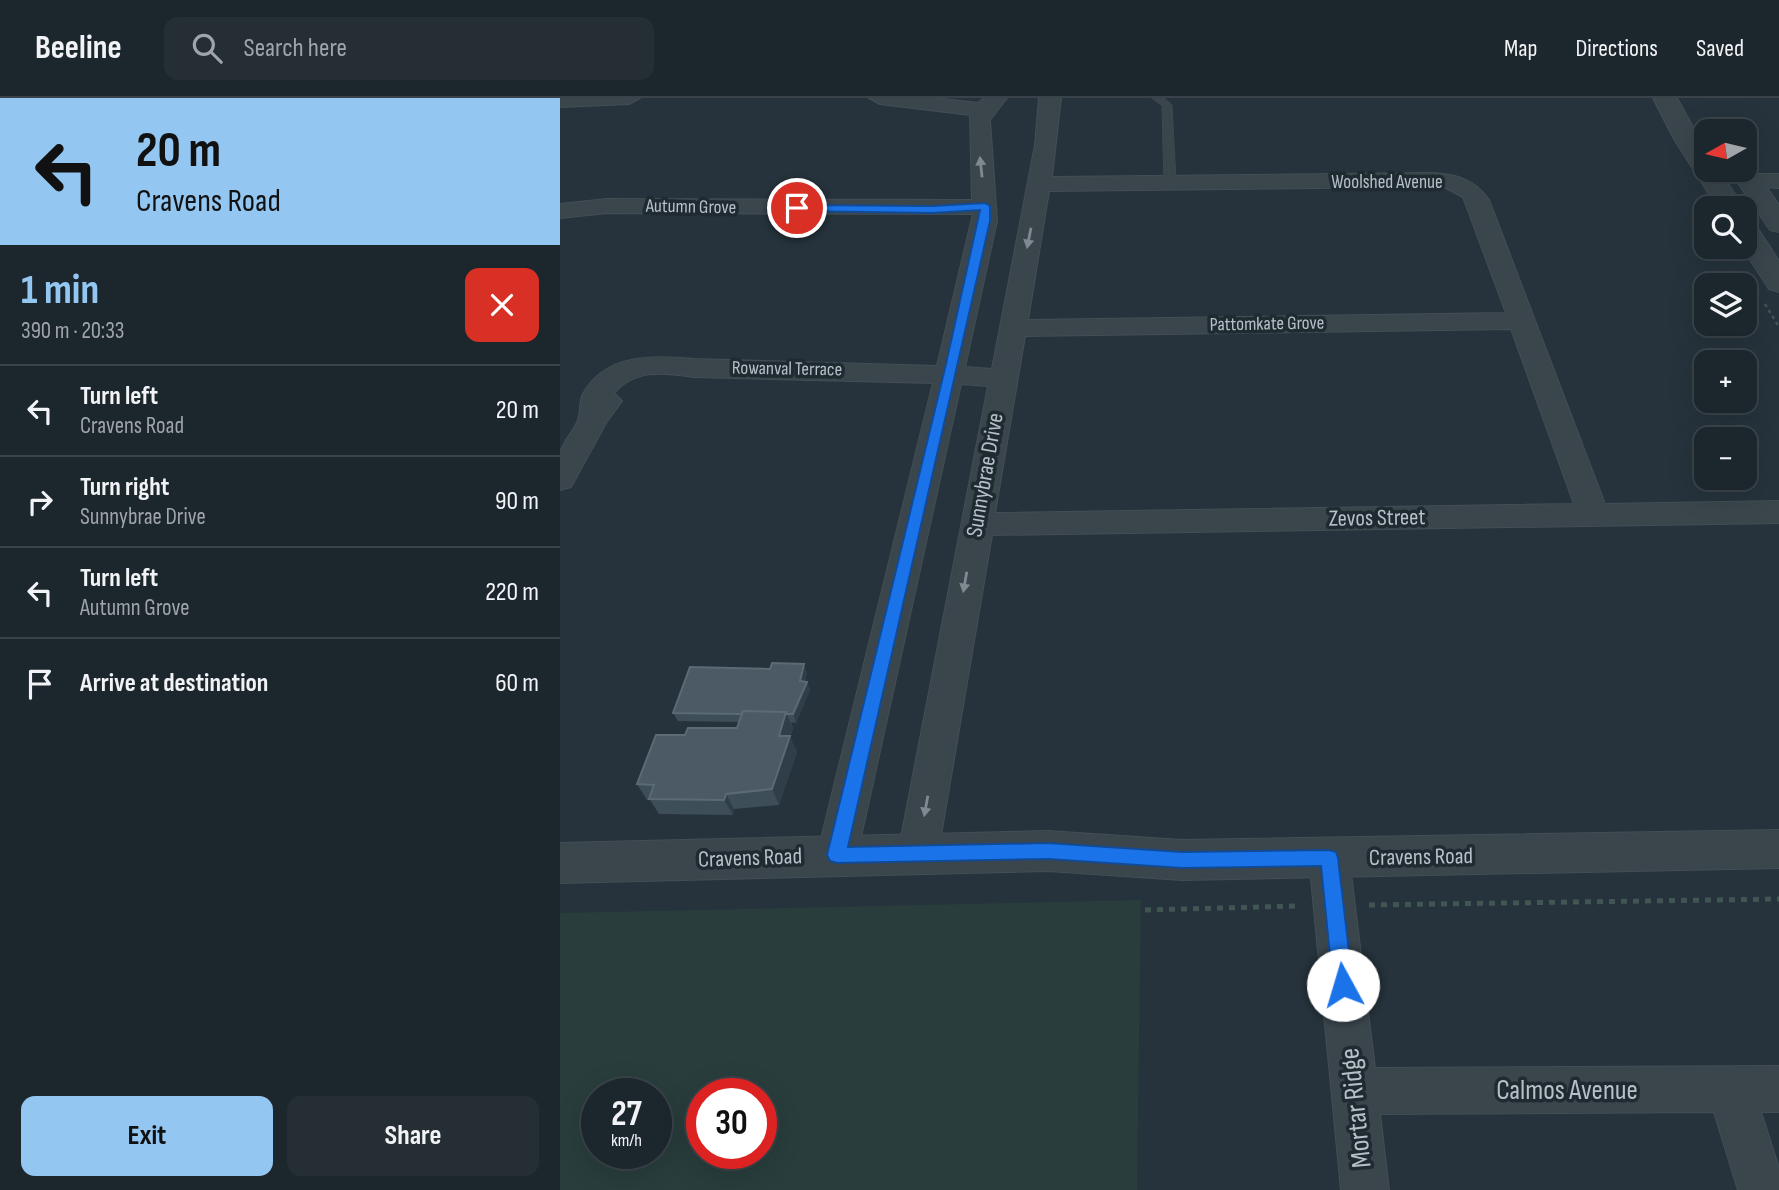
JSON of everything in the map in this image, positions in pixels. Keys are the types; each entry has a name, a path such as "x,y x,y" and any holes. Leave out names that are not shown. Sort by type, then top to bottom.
{"street":[{"path":"560,101 629,98"},
{"path":"837,855 985,221 978,135 989,104 880,98"},
{"name":"Sunnybrae Drive","path":"918,853 1039,184 1049,124 1050,98"},
{"path":"1665,98 1686,139 1723,196"},
{"path":"1683,98 1701,119"},
{"path":"1757,177 1779,181"},
{"name":"Woolshed Avenue","path":"1039,184 1455,182 1466,186 1477,201 1593,514"},
{"path":"1751,182 1779,224"},
{"name":"Autumn Grove","path":"560,203 607,206 932,209 985,206"},
{"name":"Autumn Grove","path":"560,211 607,206"},
{"path":"1757,249 1779,283"},
{"name":"Pattomkate Grove","path":"1012,328 1522,321"},
{"name":"Rowanval Terrace","path":"564,466 593,419 612,396 636,380 694,368 1004,371"},
{"name":"Zevos Street","path":"976,524 1779,512"},
{"name":"Cravens Road","path":"560,863 1048,851 1182,860 1779,849"},
{"name":"Mortar Ridge","path":"1329,858 1365,1190"},
{"name":"Calmos Avenue","path":"1354,1091 1779,1089"},
{"path":"1730,1090 1762,1190"}],"lane":[{"path":"1157,98 1167,105 1170,183"}],"path":[{"path":"1377,905 1779,899"},
{"path":"1144,910 1294,906"}],"green space":[{"path":"1141,900 1137,1190 560,1190 560,913"}],"building":[{"path":"772,663 804,664 800,681 807,682 793,714 743,711 742,714 673,713 690,667 770,669"},
{"path":"743,711 786,712 779,736 790,736 772,789 726,794 724,800 649,799 654,785 637,784 656,735 685,735 688,728 737,728"}],"route":[{"path":"797,208 932,209 985,206 985,221 917,503 837,855 1048,851 1155,860 1329,858 1343,985"}]}
